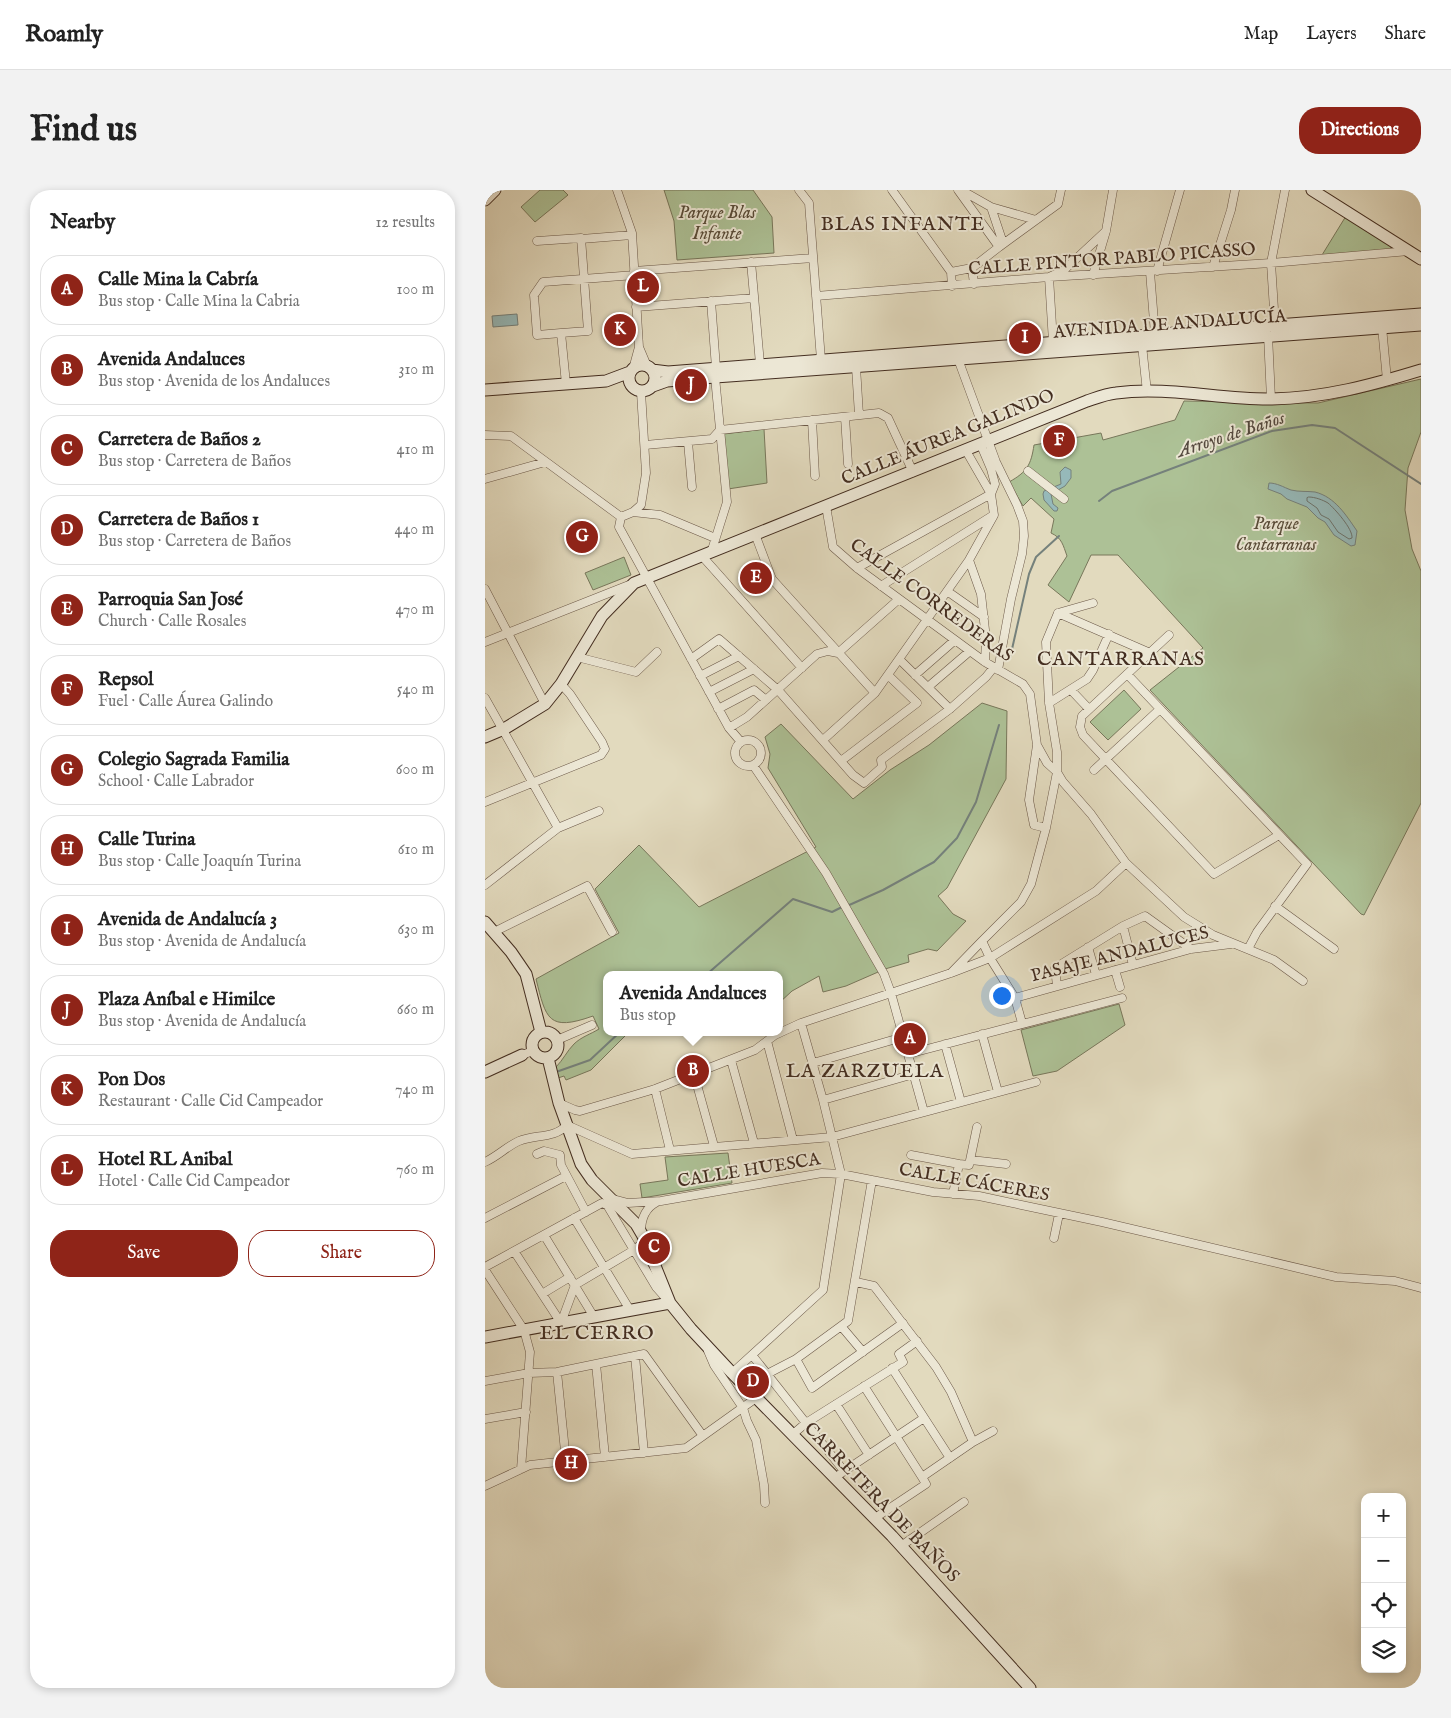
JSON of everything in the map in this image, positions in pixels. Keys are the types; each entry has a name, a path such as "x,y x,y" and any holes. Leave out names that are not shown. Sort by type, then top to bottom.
{"main road":[{"path":"485,200 495,190"},
{"path":"1313,190 1421,259"},
{"name":"AVENIDA DE ANDALUCÍA","path":"653,386 667,381 760,364 1421,314"},
{"name":"AVENIDA DE ANDALUCÍA","path":"650,368 668,372 716,372 855,366 1421,325"},
{"path":"485,390 606,381 631,371 640,365 650,368 655,378 653,386 648,390 606,381"},
{"name":"CALLE ÁUREA GALINDO","path":"634,583 913,472 965,449 1087,401 1116,393 1147,392 1271,399 1331,393 1421,370"},
{"path":"631,371 629,380 637,389"},
{"path":"485,737 504,729 545,704 561,684 602,616 634,583"},
{"path":"485,922 493,935 526,974 541,1032"},
{"path":"541,1032 552,1034 559,1046 557,1053 548,1058 540,1058 533,1051 533,1039 541,1032"},
{"path":"485,1072 522,1055"},
{"name":"CARRETERA DE BAÑOS","path":"548,1058 559,1103 581,1164 604,1200 630,1218 643,1237 670,1303 705,1344 756,1398 792,1434 839,1474 875,1518 1030,1688"},
{"path":"485,1337 670,1303"}],"street":[{"path":"617,190 632,235 635,273 639,347 631,371"},
{"path":"799,190 809,203 821,360"},
{"path":"892,190 951,272 952,286"},
{"path":"959,190 991,208 1036,220"},
{"path":"959,190 1001,245"},
{"path":"951,272 972,268 1058,204 1061,190"},
{"path":"1093,275 1106,231 1113,190"},
{"path":"1155,334 1154,271 1180,190"},
{"path":"1213,267 1231,210 1235,190"},
{"path":"1275,325 1271,264 1285,190"},
{"path":"991,208 1001,245"},
{"path":"1053,342 1049,277 1064,270 1106,231"},
{"path":"537,241 632,235"},
{"path":"581,239 584,279 588,331 537,335 534,295 543,282 584,279 751,262 813,258"},
{"name":"CALLE PINTOR PABLO PICASSO","path":"816,296 1049,277 1271,264 1409,251"},
{"path":"751,262 760,364"},
{"path":"972,268 974,284"},
{"path":"637,307 754,298"},
{"path":"711,301 727,502 715,538 706,554 802,668"},
{"path":"1383,327 1387,380"},
{"path":"561,333 566,384"},
{"path":"1268,335 1271,399"},
{"path":"1142,345 1147,392"},
{"path":"639,347 650,368"},
{"path":"857,568 991,494 995,484 958,359"},
{"path":"855,366 859,415"},
{"path":"621,517 633,512 641,505 646,473 645,444 637,389"},
{"path":"645,444 713,440 720,430 879,413 889,418 913,472"},
{"path":"845,417 848,464"},
{"path":"812,420 815,476"},
{"path":"485,436 511,436 621,517"},
{"path":"689,442 692,487"},
{"path":"691,659 719,639 778,690 853,775 864,783 882,767 881,760 950,708 996,668 1022,554 1024,536 1023,521 1017,506 984,442"},
{"path":"823,740 875,693 889,676 926,619 969,560 994,515 991,494 965,449"},
{"path":"485,478 545,462"},
{"path":"1028,471 1064,499"},
{"name":"CALLE CORREDERAS","path":"825,506 833,547 857,568 985,662 1023,684 1030,694 1037,745"},
{"path":"633,512 660,515 715,538"},
{"path":"881,586 994,515"},
{"path":"621,517 619,527 646,578 729,728 741,742"},
{"path":"755,534 772,579 875,693"},
{"path":"969,560 981,594 986,639 985,662"},
{"name":"CALLE ÁUREA GALINDO","path":"485,642 634,583"},
{"path":"485,589 545,704"},
{"path":"947,591 984,617"},
{"path":"597,598 602,616"},
{"path":"729,728 747,717 817,654 828,651 838,652 899,599"},
{"path":"1058,612 1093,603"},
{"path":"1058,612 1150,653"},
{"path":"951,974 1021,902 1031,884 1046,828 1057,772 1057,752 1049,703 1046,642 1058,612"},
{"path":"1049,703 1087,679 1109,634"},
{"path":"1169,636 1082,716 1080,727 1083,735 1214,874 1279,835"},
{"path":"915,675 955,640"},
{"path":"928,687 970,651"},
{"path":"577,657 636,672 657,652"},
{"path":"700,676 739,656"},
{"path":"900,660 950,708"},
{"path":"709,692 754,669"},
{"path":"1127,674 1307,864 1275,906 1248,949"},
{"path":"841,761 917,703 889,676"},
{"path":"485,802 601,755 605,749 570,694 561,684"},
{"path":"718,709 754,690 766,700"},
{"path":"1071,690 1089,709"},
{"path":"485,698 534,782 558,828"},
{"path":"1094,770 1160,709"},
{"path":"751,740 759,746 761,756 753,765 745,766 737,760 735,750 741,742 751,740"},
{"path":"1037,745 1047,763 1057,772 1063,782 1091,814 1126,863 1184,918 1213,935 1274,960 1303,981"},
{"path":"1037,745 1029,800 1034,824 1046,828"},
{"path":"753,765 826,873 884,974 924,1112"},
{"path":"485,885 558,828 599,811"},
{"path":"783,1031 801,1023 951,974 990,958 1096,891 1126,863"},
{"path":"493,935 587,886 612,932"},
{"path":"1275,906 1334,949"},
{"path":"1057,986 1055,968 1123,926 1145,916 1191,950"},
{"path":"1123,926 1133,965"},
{"path":"982,941 990,958 1015,998 1022,1023"},
{"name":"PASAJE ANDALUCES","path":"1015,998 1191,950 1233,943"},
{"path":"1088,947 1096,975"},
{"path":"1115,970 1120,987"},
{"path":"908,1054 1123,998"},
{"path":"732,1373 823,1290 841,1174 823,1100 801,1023"},
{"path":"557,1040 592,1025"},
{"path":"982,1034 998,1092"},
{"path":"559,1103 580,1111 655,1089 755,1050 774,1036"},
{"path":"813,1063 903,1037"},
{"path":"767,1041 793,1140"},
{"path":"945,1044 961,1102"},
{"path":"522,1055 533,1051"},
{"path":"731,1060 754,1143"},
{"path":"694,1074 714,1146"},
{"path":"823,1100 914,1074"},
{"path":"485,1162 498,1156 520,1140 551,1135 562,1131 567,1125 632,1154 832,1137 1036,1082"},
{"path":"655,1089 670,1150"},
{"path":"911,1155 969,1166 977,1127"},
{"path":"537,1154 544,1151 560,1155 561,1165 566,1176 586,1212"},
{"path":"971,1160 1006,1164"},
{"path":"953,1194 959,1164"},
{"name":"CALLE HUESCA","path":"604,1200 620,1202 661,1201 823,1173 841,1174"},
{"name":"CALLE CÁCERES","path":"841,1174 933,1192 979,1196 1102,1222 1336,1277 1395,1281 1421,1288"},
{"path":"485,1218 566,1176"},
{"path":"767,1374 797,1359 848,1321 872,1180"},
{"path":"521,1469 530,1352 524,1330 485,1268 604,1200 657,1287 670,1303"},
{"path":"630,1218 633,1208 650,1201"},
{"name":"CALLE HUESCA","path":"630,1218 644,1215 651,1205 661,1201"},
{"path":"1054,1238 1059,1214"},
{"path":"561,1323 575,1284 634,1250 643,1237 644,1215"},
{"path":"574,1218 630,1310"},
{"path":"544,1234 594,1317"},
{"path":"514,1251 561,1323"},
{"path":"541,1294 570,1277"},
{"path":"856,1282 874,1286 917,1341 951,1392 973,1442"},
{"path":"797,1359 812,1388 903,1322"},
{"path":"841,1326 863,1352"},
{"path":"792,1434 805,1423 903,1362 899,1354 917,1341"},
{"name":"CARRETERA DE BAÑOS","path":"705,1344 714,1365 743,1408 756,1440 765,1504"},
{"path":"485,1381 529,1373 557,1372 644,1354 703,1436"},
{"name":"CARRETERA DE BAÑOS","path":"752,1355 805,1423 839,1474"},
{"path":"635,1356 643,1453"},
{"path":"596,1364 605,1457"},
{"path":"893,1368 950,1458"},
{"path":"557,1372 566,1461"},
{"path":"864,1386 926,1484 875,1518"},
{"path":"485,1486 530,1465 686,1448 756,1398"},
{"path":"836,1404 869,1455"},
{"path":"485,1419 526,1412"},
{"path":"839,1474 924,1418"},
{"path":"922,1477 973,1442 993,1431"},
{"path":"901,1546 964,1502"}],"green space":[{"path":"540,190 563,190 568,195 535,222 521,207"},
{"name":"Parque Blas Infante","path":"664,190 753,190 772,217 774,253 677,260 674,221"},
{"path":"1346,216 1390,243 1391,248 1387,250 1322,255"},
{"name":"Parque Cantarranas","path":"1421,379 1421,432 1408,468 1405,510 1412,549 1421,571 1421,803 1364,915 1150,690 1203,648 1118,555 1091,555 1069,602 1048,585 1067,556 1060,540 1051,533 1054,519 1031,498 1023,506 1009,482 1020,475 1030,463 1034,445 1101,433 1103,440 1175,420 1184,401 1318,403"},
{"path":"764,429 767,483 728,489 724,434"},
{"path":"624,557 631,575 593,590 585,573"},
{"path":"1124,690 1141,709 1108,740 1090,722"},
{"path":"982,703 1007,711 1006,779 947,888 938,896 953,914 966,921 937,951 928,949 908,955 909,962 885,969 846,986 823,992 819,976 792,991 783,999 783,971 603,971 603,1036 625,1036 591,1070 566,1080 564,1076 558,1078 556,1067 572,1047 580,1039 599,1029 593,1016 567,1023 551,1019 543,1004 536,979 619,933 595,889 639,845 699,907 816,847 768,768 770,754 765,737 781,724 853,799 890,770 929,745"},
{"path":"1119,1004 1125,1025 1057,1071 1033,1076 1021,1030"},
{"path":"728,1153 732,1183 642,1198 640,1184 668,1180 665,1157"}],"water":[{"path":"517,314 518,325 493,327 492,316"},
{"path":"1065,467 1071,470 1071,478 1065,486 1051,494 1053,504 1058,508 1057,511 1054,511 1044,500 1043,494 1044,491 1061,484 1060,472"},
{"path":"1269,483 1294,491 1322,494 1334,502 1357,531 1355,545 1351,546 1334,535 1325,522 1307,507 1268,489"}],"waterway":[{"name":"Arroyo de Baños","path":"1099,501 1112,491 1272,431 1312,425 1335,428 1421,484"},
{"name":"Arroyo de Baños","path":"1010,658 1029,574 1036,557 1059,536"},
{"name":"Arroyo de Baños","path":"847,906 883,890 934,862 957,838 976,802 999,725"},
{"name":"Arroyo de Baños","path":"711,971 793,899 832,912 842,907"},
{"name":"Arroyo de Baños","path":"556,1072 590,1060 616,1036"}],"place":[{"name":"Hotel RL Anibal","path":"643,287"},
{"name":"Pon Dos","path":"620,330"},
{"name":"Avenida de Andalucía 3","path":"1025,338"},
{"name":"Plaza Aníbal e Himilce","path":"691,385"},
{"name":"Repsol","path":"1059,441"},
{"name":"Colegio Sagrada Familia","path":"582,537"},
{"name":"Parroquia San José","path":"756,578"},
{"name":"Calle Mina la Cabría","path":"910,1039"},
{"name":"Avenida Andaluces","path":"693,1071"},
{"name":"Carretera de Baños 2","path":"654,1248"},
{"name":"Carretera de Baños 1","path":"753,1382"},
{"name":"Calle Turina","path":"571,1464"}],"district":[{"name":"BLAS INFANTE","path":"903,224"},
{"name":"CANTARRANAS","path":"1121,659"},
{"name":"LA ZARZUELA","path":"865,1071"},
{"name":"EL CERRO","path":"597,1333"}]}
